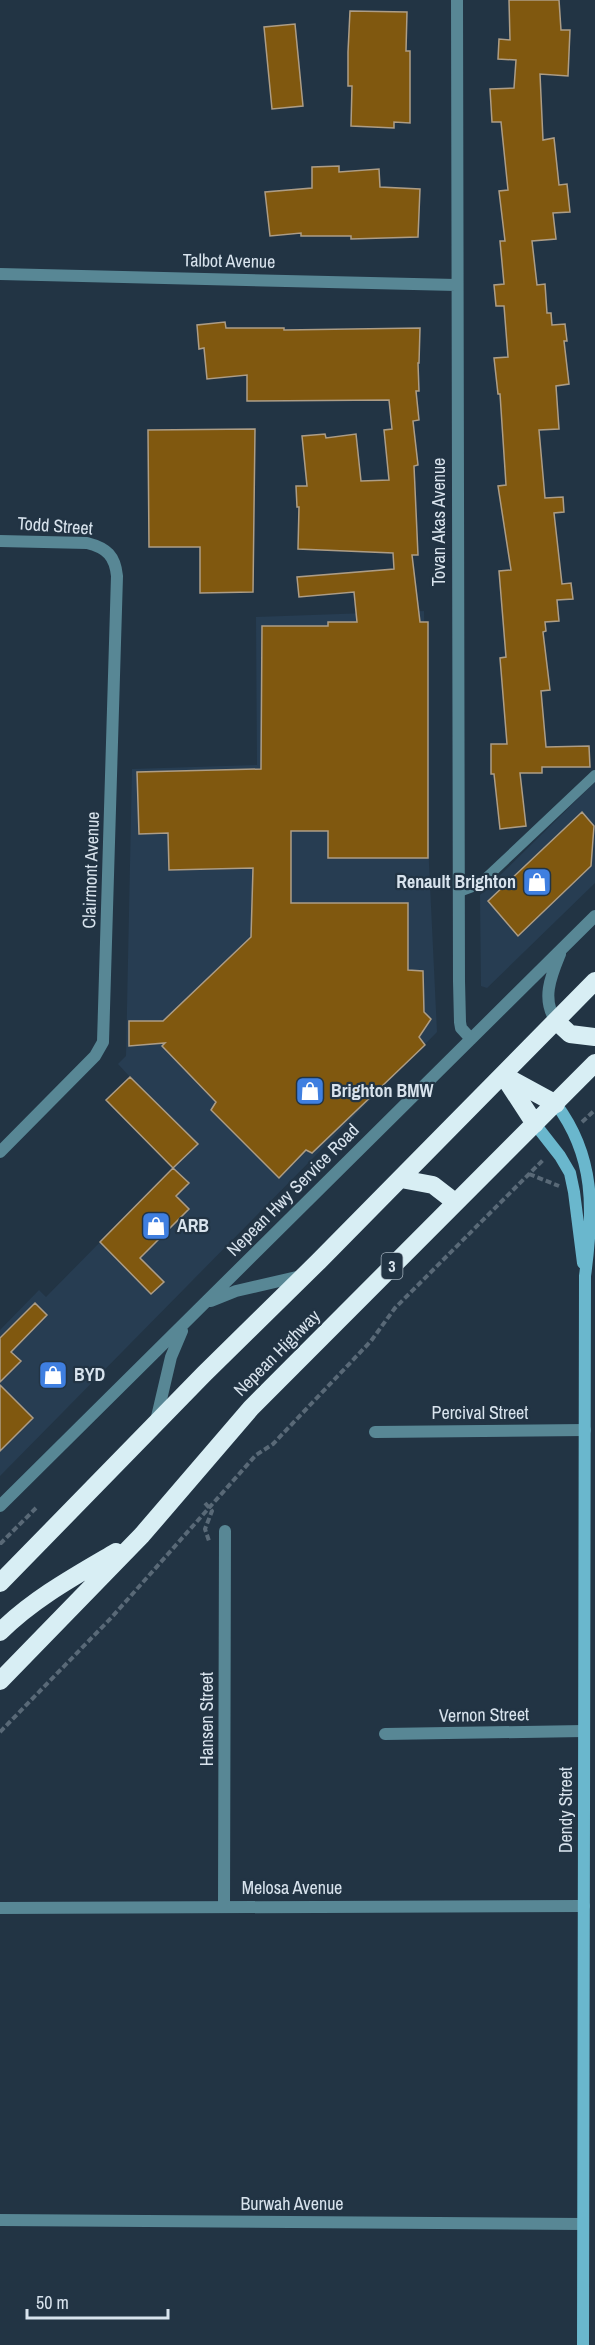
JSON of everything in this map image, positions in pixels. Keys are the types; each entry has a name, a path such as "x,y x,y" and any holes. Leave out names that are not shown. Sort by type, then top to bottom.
{"highway":[{"name":"Nepean Highway","path":"0,1583 154,1428 204,1374 595,981"},
{"path":"556,1021 570,1034 595,1037"},
{"name":"Nepean Highway","path":"0,1681 135,1541 251,1408 595,1063"},
{"path":"503,1075 556,1104"},
{"path":"503,1075 535,1124"},
{"path":"400,1179 433,1185 454,1202"},
{"path":"0,1632 65,1582 135,1541"}],"street":[{"name":"Tovan Akas Avenue","path":"457,0 456,285 460,1022 471,1039"},
{"name":"Talbot Avenue","path":"0,273 456,285"},
{"name":"Todd Street","path":"0,541 87,543 107,551"},
{"name":"Clairmont Avenue","path":"0,1152 95,1056 103,1042 117,576 116,564 107,551"},
{"name":"Nepean Hwy Service Road","path":"0,1506 595,916"},
{"name":"Nepean Hwy Service Road","path":"556,1021 549,1009 548,988 562,948"},
{"name":"Dendy Street","path":"556,1104 579,1132 587,1152 592,1172 593,1215 588,1281 585,1430 584,1905 589,2180 583,2224 583,2345"},
{"name":"Dendy Street","path":"535,1124 570,1173 588,1281"},
{"name":"Nepean Hwy Service Road","path":"202,1306 236,1292 304,1275"},
{"name":"Nepean Hwy Service Road","path":"154,1428 171,1357 188,1321"},
{"name":"Percival Street","path":"375,1432 585,1430"},
{"name":"Hansen Street","path":"224,1906 225,1532"},
{"name":"Vernon Street","path":"385,1734 584,1731"},
{"name":"Melosa Avenue","path":"0,1908 584,1905"},
{"name":"Burwah Avenue","path":"0,2220 583,2224"}],"lane":[{"path":"459,892 478,885 487,878 595,775"}],"path":[{"path":"0,1732 112,1617 256,1455 273,1444 371,1341 395,1308 529,1174"},
{"path":"205,1503 212,1511 205,1529 208,1541"},
{"path":"0,1542 36,1508"}],"shaded area":[{"path":"424,611 429,864 437,1032 0,1476 0,1330 39,1290 46,1297 173,1168 106,1100 130,1077 118,1064 126,1056 132,769 257,765 256,617"},
{"path":"595,782 595,883 487,988 481,986 480,895"}],"building":[{"path":"509,0 559,0 561,30 570,30 568,76 540,74 543,140 554,138 559,185 567,184 570,212 553,213 556,239 532,241 537,285 545,284 547,313 551,313 552,325 565,324 567,341 564,341 569,384 556,386 559,429 539,430 545,498 563,497 564,512 554,513 562,584 571,583 573,599 557,600 559,621 545,622 546,631 543,632 550,690 541,691 546,747 589,746 590,767 542,767 542,773 520,773 526,826 500,829 494,774 491,774 491,744 507,744 500,658 506,657 499,571 511,570 498,486 506,485 500,394 498,394 494,358 508,357 504,306 496,306 494,285 504,284 500,241 505,241 499,191 508,190 501,122 492,122 490,89 514,88 516,60 498,59 499,39 510,40"},
{"path":"350,11 407,12 406,51 410,51 410,123 394,122 394,128 351,126 352,86 348,86"},
{"path":"295,24 303,106 272,109 264,27"},
{"path":"339,166 339,172 379,169 380,187 420,189 418,237 351,239 351,236 301,236 301,233 270,236 265,192 312,188 312,167"},
{"path":"225,322 226,328 284,328 284,330 420,328 419,391 416,391 419,420 413,421 418,465 414,466 418,555 412,555 420,622 428,622 428,858 328,858 328,831 291,831 291,903 408,903 408,970 423,971 424,1012 431,1019 419,1037 425,1045 312,1153 306,1150 279,1178 211,1110 216,1102 162,1046 165,1043 129,1046 129,1021 163,1021 251,937 253,868 169,870 168,833 139,834 137,772 261,769 262,626 328,626 328,622 357,622 354,592 299,597 297,577 394,569 393,553 298,549 299,507 297,507 296,486 307,486 302,436 325,434 326,438 356,434 361,481 389,480 384,430 392,429 389,400 247,401 247,375 207,379 204,348 199,349 197,325"},
{"path":"255,429 253,592 200,593 200,547 149,547 148,430"},
{"path":"582,812 594,826 591,866 518,936 488,901"},
{"path":"130,1077 198,1144 173,1168 106,1100"},
{"path":"173,1168 189,1183 176,1196 189,1209 140,1258 164,1282 151,1294 100,1242"},
{"path":"35,1303 47,1315 11,1352 21,1361 0,1382 0,1338"},
{"path":"0,1385 33,1418 0,1451"}],"place":[{"name":"Renault Brighton","path":"537,882"},
{"name":"Brighton BMW","path":"310,1091"},
{"name":"ARB","path":"156,1226"},
{"name":"BYD","path":"53,1375"}]}
